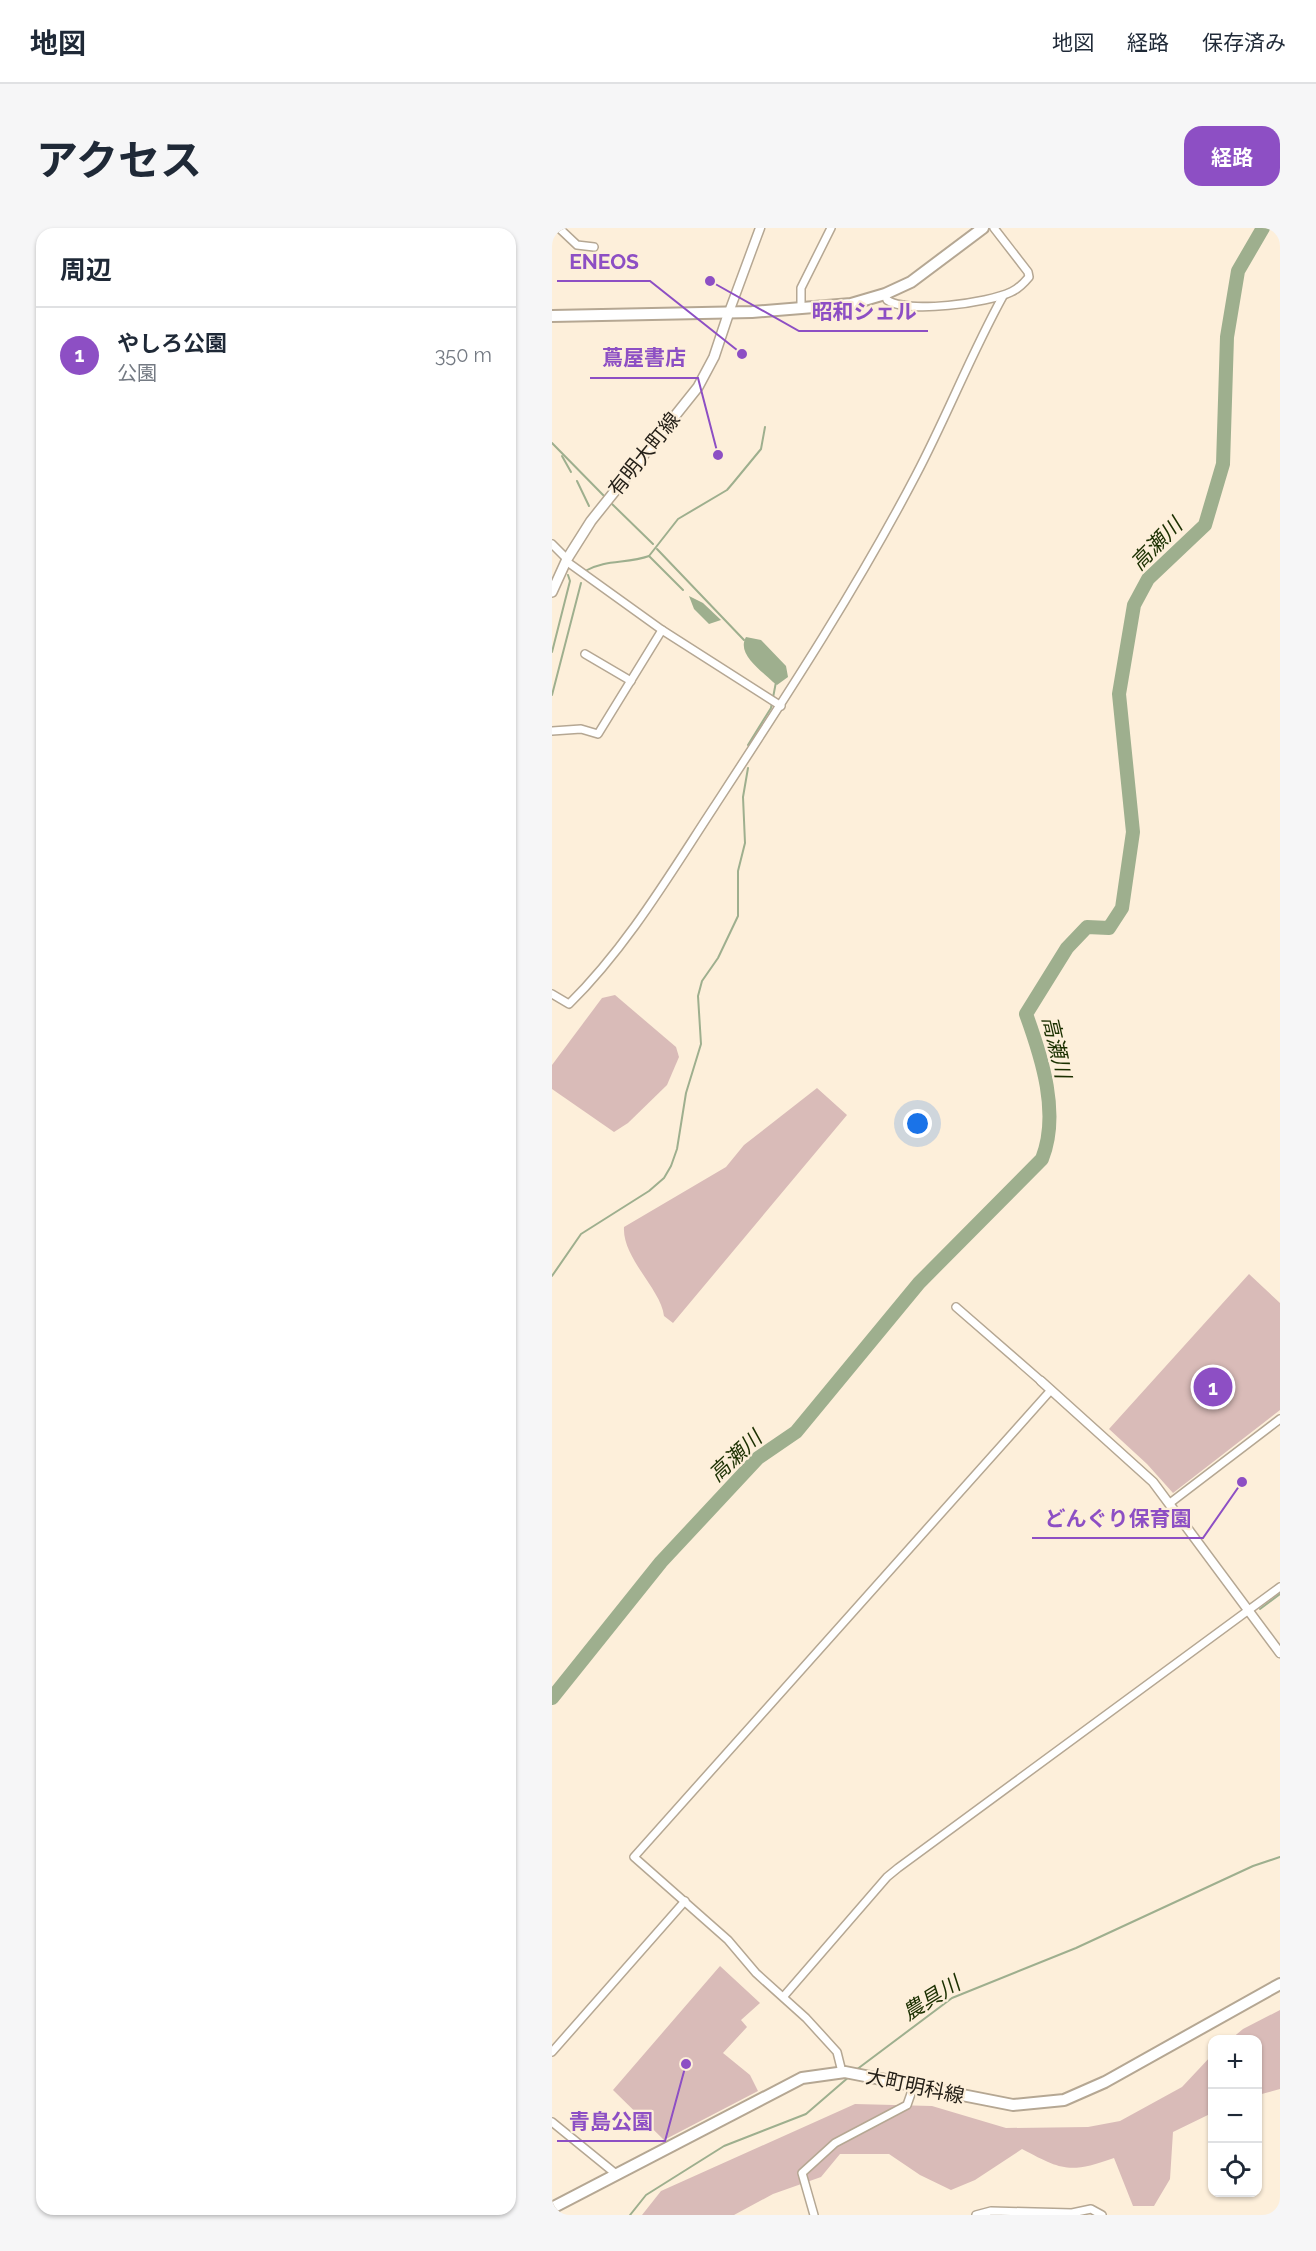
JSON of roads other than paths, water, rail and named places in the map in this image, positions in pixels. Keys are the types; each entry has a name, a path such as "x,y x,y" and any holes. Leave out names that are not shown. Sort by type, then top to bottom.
{"main road":[{"path":"552,316 729,312 851,304 885,294 912,282 983,228"},
{"name":"有明大町線","path":"552,592 567,560 603,505 698,387 714,357 729,312"},
{"name":"大町明科線","path":"552,2208 802,2078 843,2072 868,2075 1013,2105 1064,2100 1105,2082 1280,1984"}],"street":[{"path":"559,228 577,245 594,247"},
{"path":"729,312 760,228"},
{"path":"801,309 801,288 831,228"},
{"path":"885,294 887,300 897,305 931,306 953,305 1003,296 1013,291 1029,277 1026,268 994,228"},
{"path":"552,994 569,1004 615,950 664,883 781,706 849,597 911,484 1003,296"},
{"path":"552,544 567,560 662,630 781,706"},
{"path":"552,731 581,729 598,734 662,630"},
{"path":"585,654 631,681"},
{"path":"956,1307 1134,1462 1170,1503 1280,1653"},
{"path":"843,2072 837,2052 784,1996 756,1973 728,1940 634,1857 1051,1389"},
{"path":"1170,1503 1280,1419"},
{"path":"784,1996 887,1877 1280,1587"},
{"path":"552,2052 685,1901"},
{"path":"814,2215 802,2174 835,2143 907,2105 914,2085"},
{"path":"552,2122 616,2174"},
{"path":"976,2215 991,2211 1072,2213 1091,2209 1102,2215"}],"waterway":[{"name":"高瀬川","path":"552,1698 661,1562 758,1458 796,1432 919,1283 1042,1159 1049,1124 1047,1086 1026,1014 1067,948 1087,927 1109,928 1122,908 1133,832 1119,694 1134,605 1148,579 1205,525 1223,464 1227,337 1238,271 1263,228"},
{"path":"683,590 649,556 678,519 727,490 761,449 765,427"},
{"path":"552,443 607,499"},
{"path":"562,456 571,472"},
{"path":"577,481 589,506"},
{"path":"611,503 653,544"},
{"path":"657,549 744,640"},
{"path":"585,571 609,563 649,556"},
{"path":"552,652 570,581 568,575"},
{"path":"552,695 581,583"},
{"path":"748,745 771,708 776,682"},
{"path":"552,1276 581,1234 649,1191 664,1178 671,1166 677,1149 686,1093 701,1044 698,996 702,981 718,958 738,916 738,871 745,843 743,797 748,768"},
{"path":"1260,1609 1280,1594"},
{"name":"農具川","path":"856,2070 952,1998 1076,1948 1253,1866 1280,1857"},
{"name":"農具川","path":"630,2215 646,2195 724,2146 806,2114 850,2076"}],"place":[{"name":"昭和シェル","path":"710,281"},
{"name":"ENEOS","path":"742,354"},
{"name":"蔦屋書店","path":"718,455"},
{"name":"やしろ公園","path":"1213,1387"},
{"name":"どんぐり保育園","path":"1242,1482"},
{"name":"青島公園","path":"686,2064"}]}
